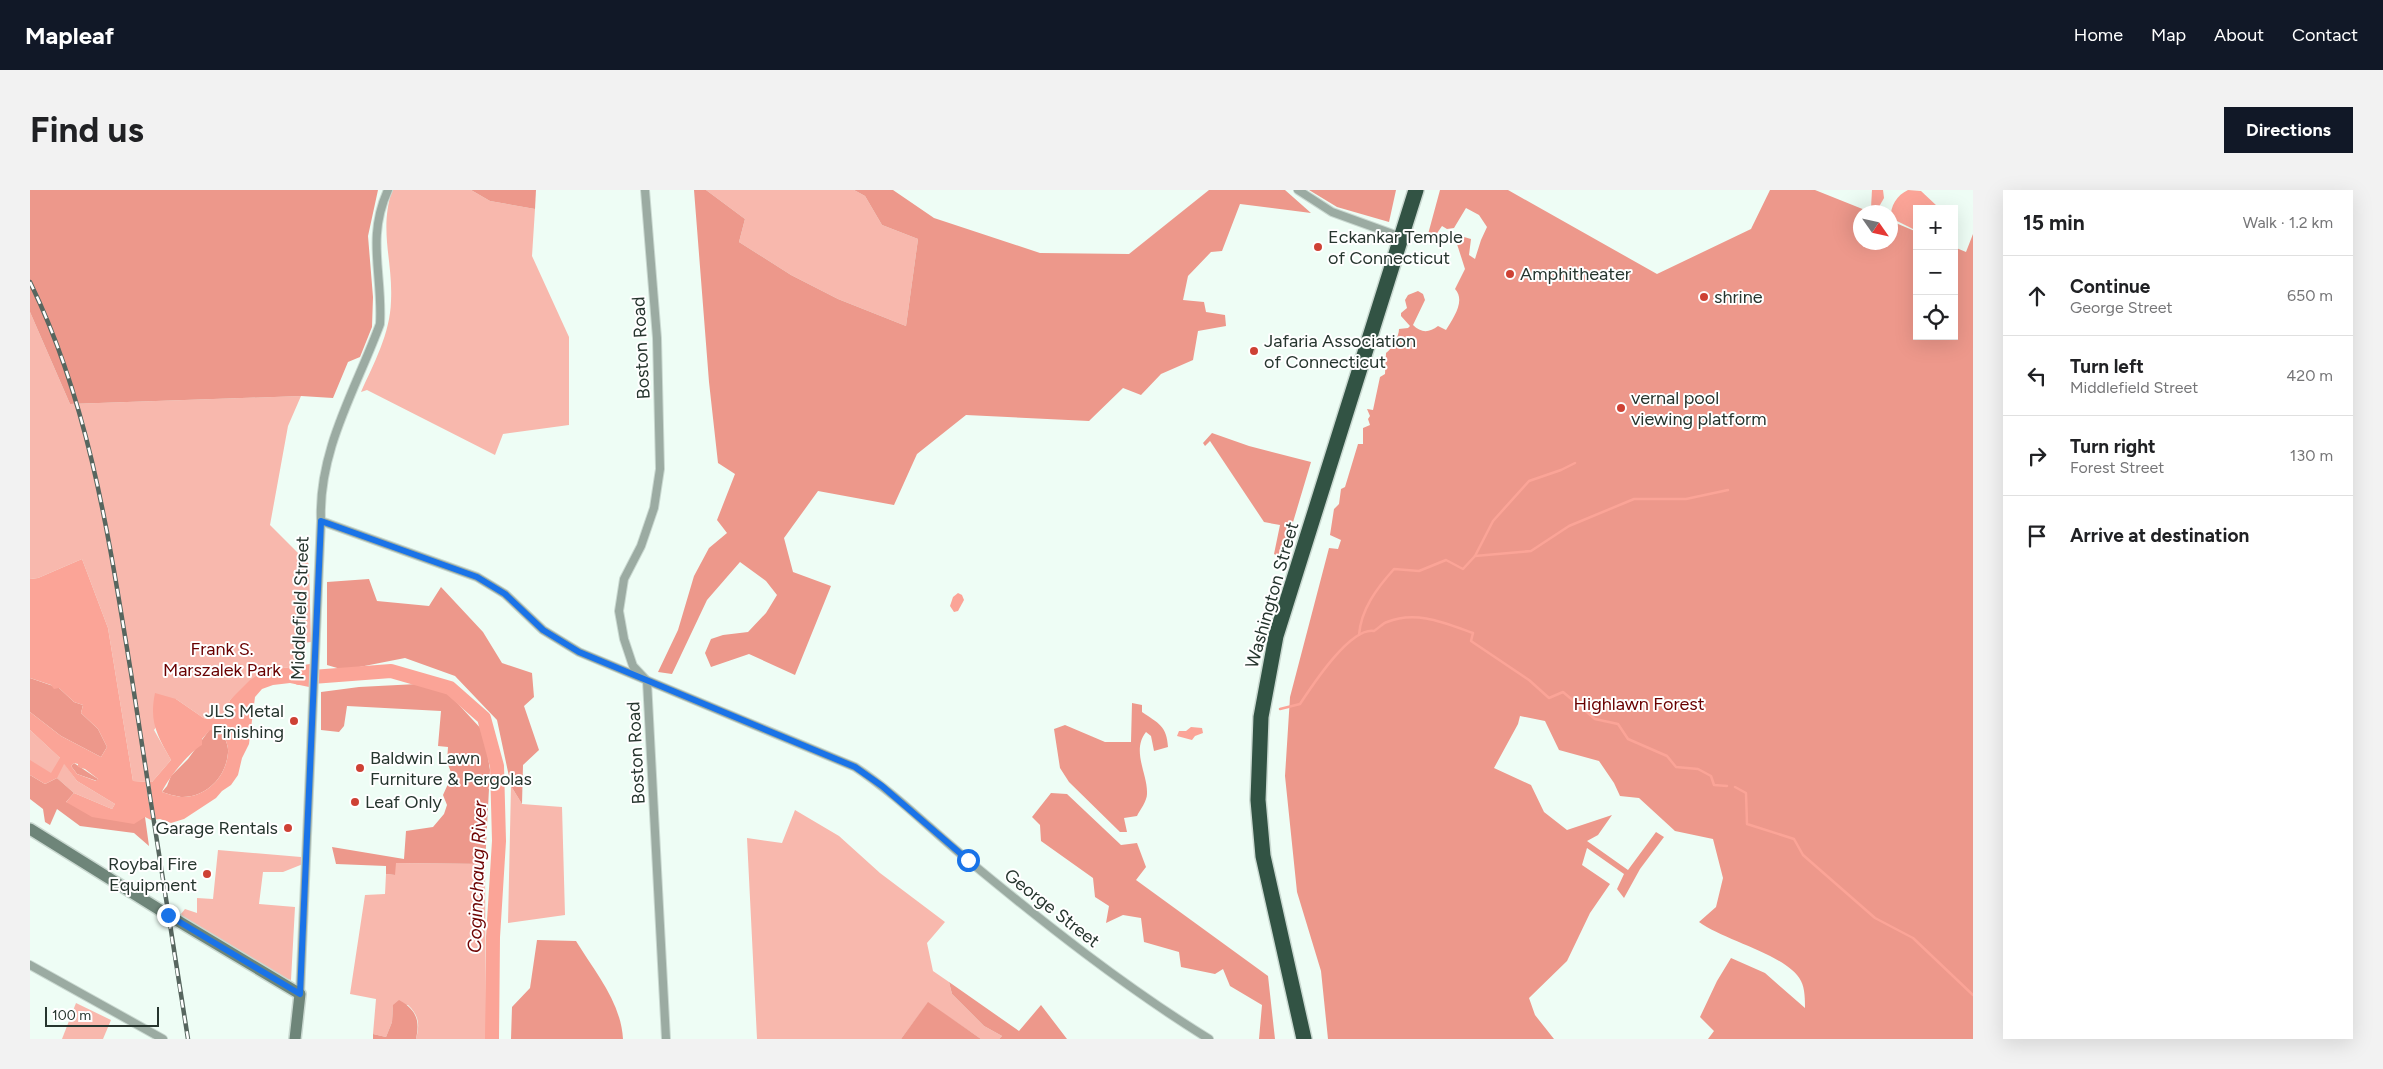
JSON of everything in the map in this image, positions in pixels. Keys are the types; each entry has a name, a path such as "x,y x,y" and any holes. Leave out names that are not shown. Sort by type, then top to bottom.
{"highway":[{"name":"Washington Street","path":"1304,1039 1263,856 1258,800 1260,736 1265,689 1276,636 1416,190"}],"main road":[{"path":"30,828 160,911 300,994"},
{"name":"Middlefield Street","path":"295,1039 300,994"}],"street":[{"name":"Middlefield Street","path":"300,994 321,521 320,499 329,452 350,394 380,324 376,231 379,210 388,190"},
{"name":"Boston Road","path":"645,190 657,338 660,469 654,508 641,546 624,578 619,610 622,632 633,666 647,681 666,1039"},
{"path":"1298,190 1332,212 1401,237"},
{"name":"George Street","path":"321,521 477,577 505,594 543,630 579,652 855,767 882,786 968,860 1061,934 1122,980 1209,1039"},
{"path":"30,965 163,1039"}],"green space":[{"path":"30,190 378,190 368,236 373,297 372,327 360,357 348,362 333,398 301,396 70,404 30,312"},
{"path":"392,190 471,190 490,201 535,209 532,256 569,337 569,425 503,434 495,455 367,390 361,392 380,348 390,313 391,286 386,233 388,205"},
{"path":"471,190 536,190 535,209 490,201"},
{"path":"694,190 706,190 745,219 739,242 791,275 838,299 906,326 918,239 882,225 865,196 854,190 893,190 934,218 1040,253 1129,254 1209,190 1285,190 1311,213 1240,204 1222,251 1211,252 1188,276 1183,300 1204,302 1206,312 1225,315 1226,326 1198,331 1193,360 1161,374 1141,395 1123,388 1089,421 966,415 917,454 894,505 818,491 784,538 793,572 831,586 795,675 749,654 711,667 705,653 711,639 723,635 748,632 766,613 777,595 766,581 740,562 707,600 672,674 658,672 678,630 694,576 709,548 727,533 717,520 735,474 718,463 709,382"},
{"path":"706,190 854,190 865,196 882,225 918,239 906,326 838,299 791,275 739,242 745,219"},
{"path":"1309,190 1396,190 1389,222 1337,207"},
{"name":"Highlawn Forest","path":"1440,190 1508,190 1657,274 1751,229 1770,190 1815,190 1853,205 1853,250 1898,250 1898,224 1913,230 1913,340 1958,340 1958,249 1966,252 1973,234 1973,1039 1708,1039 1714,1031 1700,1017 1717,981 1731,958 1765,973 1805,1008 1804,991 1801,981 1783,963 1724,936 1699,922 1716,907 1723,878 1713,839 1675,831 1639,798 1620,796 1614,783 1599,761 1559,750 1545,721 1520,716 1518,724 1494,768 1531,785 1544,812 1567,830 1612,815 1598,835 1587,841 1628,870 1656,832 1664,837 1640,869 1624,898 1617,889 1624,874 1587,848 1582,865 1610,884 1590,913 1567,961 1529,998 1535,1015 1554,1039 1328,1039 1321,971 1297,892 1285,776 1290,697 1329,548 1338,549 1341,540 1330,535 1334,509 1339,504 1341,489 1345,487 1358,444 1363,444 1363,428 1370,425 1368,419 1370,416 1367,409 1373,410 1380,377 1385,374 1386,353 1395,342 1399,329 1410,326 1401,316 1401,313 1407,308 1405,300 1408,295 1418,291 1423,294 1425,300 1413,325 1416,328 1425,331 1438,326 1446,330 1459,304 1458,294 1455,289 1465,269 1457,244 1464,237 1471,239 1469,255 1475,259 1487,227 1479,215 1466,208 1454,228 1447,229 1442,226 1431,242 1427,238"},
{"name":"Frank S. Marszalek Park","path":"30,312 70,404 301,396 288,426 270,525 309,564 311,642 303,643 303,665 264,671 230,700 226,711 219,719 205,719 176,699 154,730 171,760 152,782 133,781 108,628 82,559 38,578 30,579"},
{"path":"1212,433 1249,446 1311,462 1282,559 1274,554 1280,525 1264,522 1210,441 1205,446 1203,443"},
{"path":"369,579 377,601 429,606 441,587 483,632 502,663 532,673 534,697 524,706 539,750 523,765 522,804 511,786 497,720 455,676 405,658 344,670 327,665 327,582"},
{"path":"30,678 59,688 74,702 83,705 81,713 98,729 107,747 101,757 61,736 30,712"},
{"path":"417,684 447,692 484,732 490,770 485,864 396,863 395,875 386,874 386,866 336,864 332,847 404,859 406,831 433,827 444,814 447,805 443,795 452,775 447,762 448,747 438,746 441,711 347,706 344,726 339,732 321,730 321,692 359,687"},
{"path":"1132,703 1142,705 1142,712 1161,726 1166,734 1168,747 1154,751 1151,736 1146,732 1142,739 1140,755 1147,786 1147,797 1137,816 1124,818 1127,832 1120,832 1069,782 1060,768 1054,729 1065,725 1105,742 1131,742"},
{"path":"210,729 221,730 228,747 226,762 219,778 199,794 181,797 162,792 171,776 188,759"},
{"path":"30,730 60,758 77,781 115,804 112,809 74,793 57,778 30,775"},
{"path":"74,763 98,779 97,781 77,774 71,766"},
{"path":"30,775 45,784 57,778 74,793 66,802 145,817 149,846 134,833 80,826 57,809 50,825 45,822 43,809 30,799"},
{"path":"511,786 522,804 562,807 565,915 508,923"},
{"path":"1051,793 1067,794 1121,845 1137,843 1146,867 1136,880 1268,976 1275,1039 1259,1039 1262,1005 1230,986 1223,969 1215,974 1181,967 1179,952 1144,942 1141,918 1123,915 1106,923 1109,906 1095,897 1093,878 1041,841 1040,825 1032,817"},
{"path":"795,810 839,836 880,873 945,922 927,943 933,971 949,982 952,994 984,1026 1002,1036 999,1039 981,1039 928,1003 901,1039 757,1039 747,838 782,843"},
{"path":"218,850 301,857 303,864 283,872 263,872 259,904 295,907 291,980 286,979 184,918 181,914 185,909 197,913 197,898 213,899"},
{"path":"395,863 485,864 486,1039 416,1039 418,1020 408,1005 393,1006 392,1022 386,1037 373,1034 376,999 350,994 365,895 385,894 386,874 395,875"},
{"path":"537,940 576,941 612,1000 621,1025 623,1039 511,1039 512,1007 530,988"},
{"path":"949,982 1019,1031 1041,1005 1067,1039 999,1039 1002,1036 984,1026 952,994"},
{"path":"399,1000 410,1008 416,1016 418,1027 416,1039 373,1039 373,1034 386,1037 392,1022 393,1005"},
{"path":"928,1002 981,1039 901,1039"},
{"path":"76,1003 111,1020 103,1039 62,1039"}],"shaded area":[{"path":"1872,190 1883,190 1884,198 1880,205 1871,205"},
{"path":"1908,190 1921,191 1936,205 1913,205 1913,229 1898,222 1898,205 1894,205 1901,195"},
{"path":"82,559 108,628 133,781 152,782 171,760 162,743 154,720 153,703 155,693 176,699 205,719 219,719 226,711 230,700 250,680 264,671 310,664 309,687 290,683 273,685 262,689 255,697 249,744 242,758 238,775 231,785 216,798 184,819 171,823 160,819 151,820 145,817 134,824 92,817 66,802 74,793 112,809 115,804 77,781 64,764 57,778 45,784 30,775 30,760 51,773 60,758 30,730 30,712 61,736 101,757 107,747 98,729 81,713 83,705 74,702 59,688 54,689 51,685 30,678 30,579 38,578","holes":["210,730 221,730 228,747 226,762 219,778 199,794 181,797 162,792 179,767 191,753 202,745 202,739","74,763 78,764 78,767 85,769 98,779 96,781 77,774 71,766"]},
{"path":"958,593 962,595 964,600 958,611 954,612 950,606 953,597"},
{"path":"1191,727 1202,728 1203,733 1195,736 1192,740 1177,736 1179,731 1186,731"}],"pier":[{"path":"150,784 156,822 152,822 146,785"}],"waterway":[{"path":"1475,556 1493,521 1529,481 1575,463"},
{"path":"1359,635 1360,625 1366,608 1394,569 1419,571 1446,560 1463,569 1475,556 1531,551 1569,526 1634,499 1686,499 1728,490"},
{"path":"1280,709 1300,704 1332,659 1354,638 1364,632 1374,631 1385,623 1398,619 1409,617 1430,619 1473,633 1471,641 1529,680 1549,698 1563,692 1595,719 1618,724 1628,739 1667,756 1676,767 1698,769 1711,776 1714,785 1727,786"},
{"name":"Coginchaug River","path":"299,678 391,671 450,688 484,718 497,766 499,841 493,937 492,1039"},
{"path":"1735,787 1746,793 1747,824 1794,839 1803,855 1875,918 1913,938 1973,995"}],"railway":[{"path":"30,282 51,329 68,376 83,424 95,473 131,673 188,1039"}],"place":[{"name":"Eckankar Temple of Connecticut","path":"1318,247"},
{"name":"Amphitheater","path":"1510,274"},
{"name":"shrine","path":"1704,297"},
{"name":"Jafaria Association of Connecticut","path":"1254,351"},
{"name":"vernal pool viewing platform","path":"1621,408"},
{"name":"JLS Metal Finishing","path":"294,721"},
{"name":"Baldwin Lawn Furniture & Pergolas","path":"360,768"},
{"name":"Leaf Only","path":"355,802"},
{"name":"Garage Rentals","path":"288,828"},
{"name":"Roybal Fire Equipment","path":"207,874"}],"route":[{"path":"168,915 300,994 321,521 477,577 505,594 543,630 579,652 613,668 855,767 882,786 968,860"}]}
